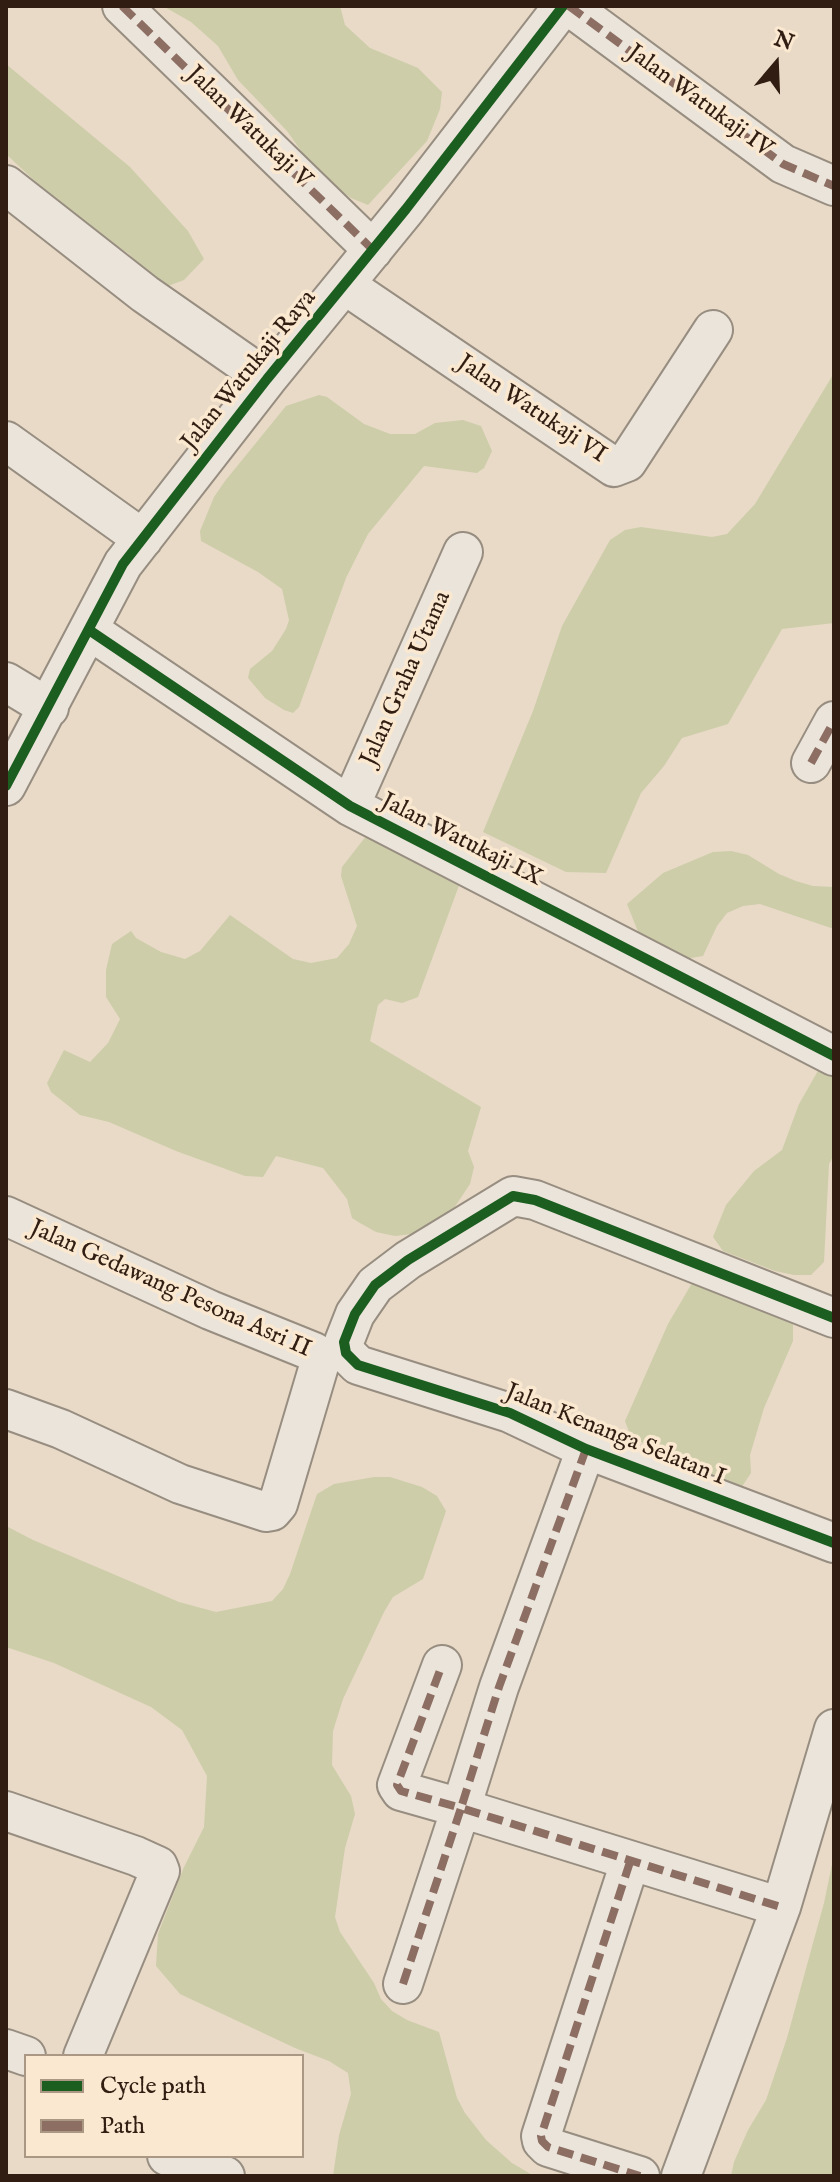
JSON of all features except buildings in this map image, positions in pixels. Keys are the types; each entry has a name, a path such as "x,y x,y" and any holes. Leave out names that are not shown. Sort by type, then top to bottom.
{"street":[{"name":"Jalan Watukaji V","path":"122,6 373,250"},
{"name":"Jalan Watukaji Raya","path":"6,786 123,564 563,6"},
{"name":"Jalan Watukaji IV","path":"569,6 783,164 834,186"},
{"path":"6,185 145,294 267,379"},
{"name":"Jalan Watukaji VI","path":"345,285 614,467 627,462 713,330"},
{"path":"6,441 143,539"},
{"name":"Jalan Graha Utama","path":"350,806 463,552"},
{"name":"Jalan Watukaji IX","path":"89,630 350,806 834,1056"},
{"path":"6,682 49,708"},
{"path":"811,763 834,721"},
{"name":"Jalan Kenanga Selatan I","path":"834,1318 535,1200 513,1196 408,1260 375,1285 355,1314 344,1342 346,1353 358,1365 510,1413 586,1449 834,1543"},
{"name":"Jalan Gedawang Pesona Asri II","path":"6,1216 210,1310 314,1352 321,1359 278,1504 272,1511 266,1512 180,1484 61,1429 6,1409"},
{"path":"403,1984 499,1687 586,1449"},
{"path":"442,1665 397,1785 401,1791 781,1907"},
{"path":"681,2176 781,1907 834,1729"},
{"path":"6,1811 136,1856 158,1866 160,1871 84,2054"},
{"path":"630,1862 541,2136 548,2147 640,2176"},
{"path":"173,2158 225,2176"}],"green space":[{"path":"163,6 340,6 345,25 370,48 418,68 442,92 440,109 427,141 368,205 351,198 318,175 287,131 238,80 218,46 191,22"},
{"path":"6,64 130,167 188,231 204,259 184,280 168,286 152,279 129,254 71,215 6,154"},
{"path":"834,373 834,623 782,629 728,724 682,738 641,793 606,873 566,872 483,832 533,711 562,626 610,540 625,530 641,527 712,537 727,534 755,504"},
{"path":"319,395 327,397 364,424 390,434 415,434 435,423 463,420 481,426 492,451 484,468 477,473 424,466 368,534 346,578 299,707 293,713 265,698 248,678 250,669 272,651 286,629 289,620 282,589 201,541 200,531 214,497 225,481 286,406"},
{"path":"370,831 461,880 418,997 402,1003 385,999 378,1005 370,1041 481,1107 468,1151 474,1167 470,1184 454,1208 429,1232 395,1236 376,1232 360,1223 352,1218 347,1199 323,1168 276,1156 263,1177 245,1176 109,1122 80,1115 51,1092 47,1083 64,1050 90,1062 108,1043 120,1019 106,997 106,970 112,944 131,931 136,938 161,952 185,959 200,951 230,915 293,959 311,963 337,958 349,944 357,926 341,876 342,867"},
{"path":"731,851 748,855 796,881 834,887 834,929 760,904 743,906 727,913 703,956 685,959 639,934 627,904 663,873 713,852"},
{"path":"819,1069 834,1075 834,1155 829,1164 824,1262 811,1275 794,1275 723,1251 713,1237 726,1205 754,1171 782,1150 799,1104"},
{"path":"695,1278 713,1292 793,1324 793,1341 764,1408 750,1455 751,1473 741,1488 692,1473 631,1437 625,1421 668,1324"},
{"path":"390,1477 422,1487 437,1496 446,1511 423,1579 393,1597 384,1612 343,1699 333,1731 332,1765 351,1796 355,1814 345,1848 335,1917 340,1932 381,1999 392,2011 407,2020 439,2032 457,2098 465,2113 486,2140 512,2163 534,2176 333,2176 339,2135 351,2094 348,2073 329,2061 180,1994 156,1966 158,1934 184,1867 204,1827 207,1776 182,1730 151,1707 54,1663 6,1647 6,1526 179,1602 216,1612 272,1601 283,1589 290,1574 317,1494 334,1484"},
{"path":"834,1855 834,2176 731,2176 748,2130 766,2100 787,2038"}],"marked path":[{"path":"122,6 373,250"},
{"path":"569,6 783,164 834,186"},
{"path":"811,763 834,721"},
{"path":"586,1449 499,1687 461,1808 781,1907"},
{"path":"403,1984 461,1808 401,1791 397,1785 442,1665"},
{"path":"630,1862 541,2136 548,2147 640,2176"}],"cycle path":[{"path":"6,786 123,564 267,379 406,209 563,6"},
{"path":"89,630 350,806 834,1056"},
{"path":"834,1318 535,1200 513,1196 408,1260 375,1285 355,1314 344,1342 346,1353 358,1365 510,1413 586,1449 834,1543"}]}
